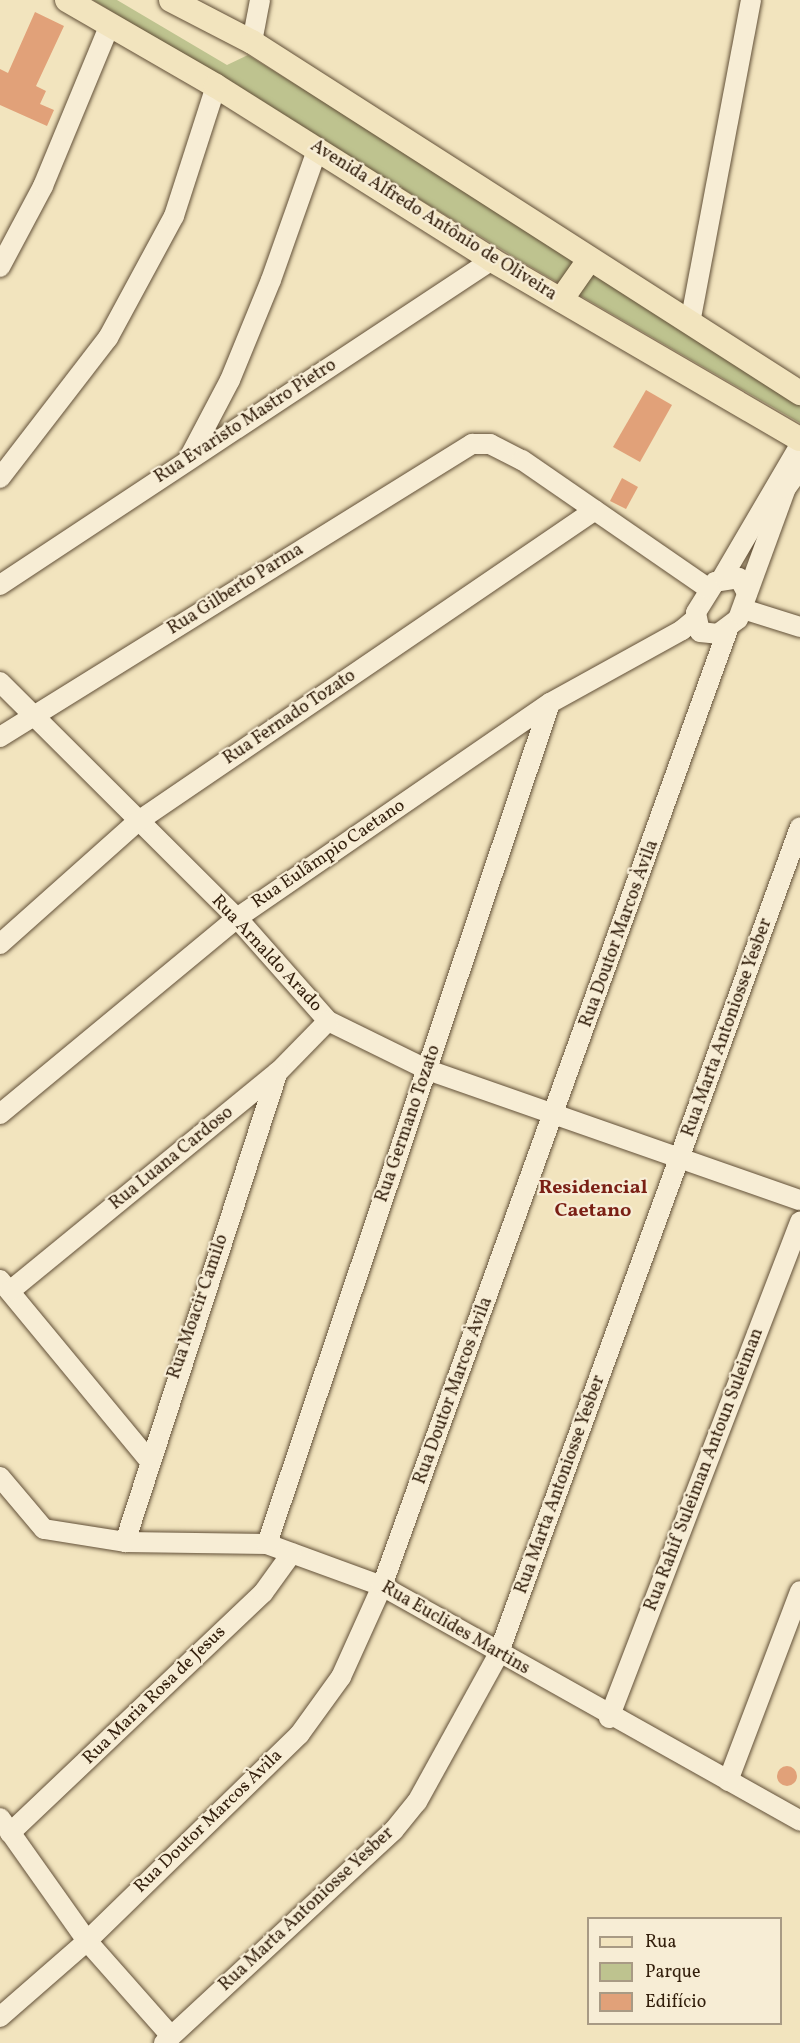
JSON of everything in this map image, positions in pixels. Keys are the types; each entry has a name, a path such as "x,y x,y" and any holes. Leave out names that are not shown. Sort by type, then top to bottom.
{"main road":[{"name":"Avenida Alfredo Antônio de Oliveira","path":"67,0 216,86 492,261 800,439"},
{"path":"171,0 252,42 589,260 800,393"},
{"path":"561,300 589,260"}],"street":[{"path":"252,42 260,0"},
{"path":"690,323 751,0"},
{"path":"0,267 43,186 110,24"},
{"path":"0,478 108,338 174,216 216,86"},
{"path":"188,460 251,330 317,150"},
{"name":"Rua Evaristo Mastro Pietro","path":"0,585 492,261"},
{"name":"Rua Gilberto Parma","path":"0,737 472,444 490,444 522,460 595,510"},
{"path":"722,637 706,635 691,625 711,582 800,445"},
{"path":"747,604 786,489 800,469"},
{"path":"595,510 711,582 739,578 747,604 800,627"},
{"name":"Rua Fernado Tozato","path":"0,944 137,822 595,510"},
{"name":"Rua Doutor Marcos Àvila","path":"0,2017 87,1941 299,1735 341,1677 382,1586 557,1112 722,637 747,604"},
{"name":"Rua Eulâmpio Caetano","path":"0,1114 237,918 550,703 691,625"},
{"name":"Rua Arnaldo Arado","path":"0,682 137,822 237,918 328,1021 428,1070 557,1112 681,1161 800,1200"},
{"name":"Rua Germano Tozato","path":"267,1544 550,703"},
{"name":"Rua Marta Antoniosse Yesber","path":"167,2040 394,1830 417,1802 498,1655 681,1161 800,827"},
{"name":"Rua Luana Cardoso","path":"5,1286 278,1072 328,1021"},
{"name":"Rua Moacir Camilo","path":"124,1542 148,1459 278,1072"},
{"name":"Rua Rahif Suleiman Antoun Suleiman","path":"609,1718 800,1222"},
{"path":"5,1286 148,1459"},
{"name":"Rua Euclides Martins","path":"0,1477 44,1529 124,1542 267,1544 382,1586 609,1718 800,1821"},
{"name":"Rua Maria Rosa de Jesus","path":"5,1826 263,1593 292,1553"},
{"path":"728,1781 800,1591"},
{"path":"5,1826 87,1941 167,2040"}],"green space":[{"path":"93,0 117,0 227,65 248,55 800,396 800,423 524,263"}],"building":[{"path":"35,12 64,26 36,86 46,91 40,104 54,110 47,126 0,105 0,69 8,73"},
{"path":"646,390 672,405 640,462 613,447"},
{"path":"622,478 638,487 626,509 610,501"},
{"path":"787,1766 794,1769 797,1776 794,1783 787,1786 780,1783 777,1776 780,1769"}],"district":[{"name":"Residencial Caetano","path":"593,1200"}]}
